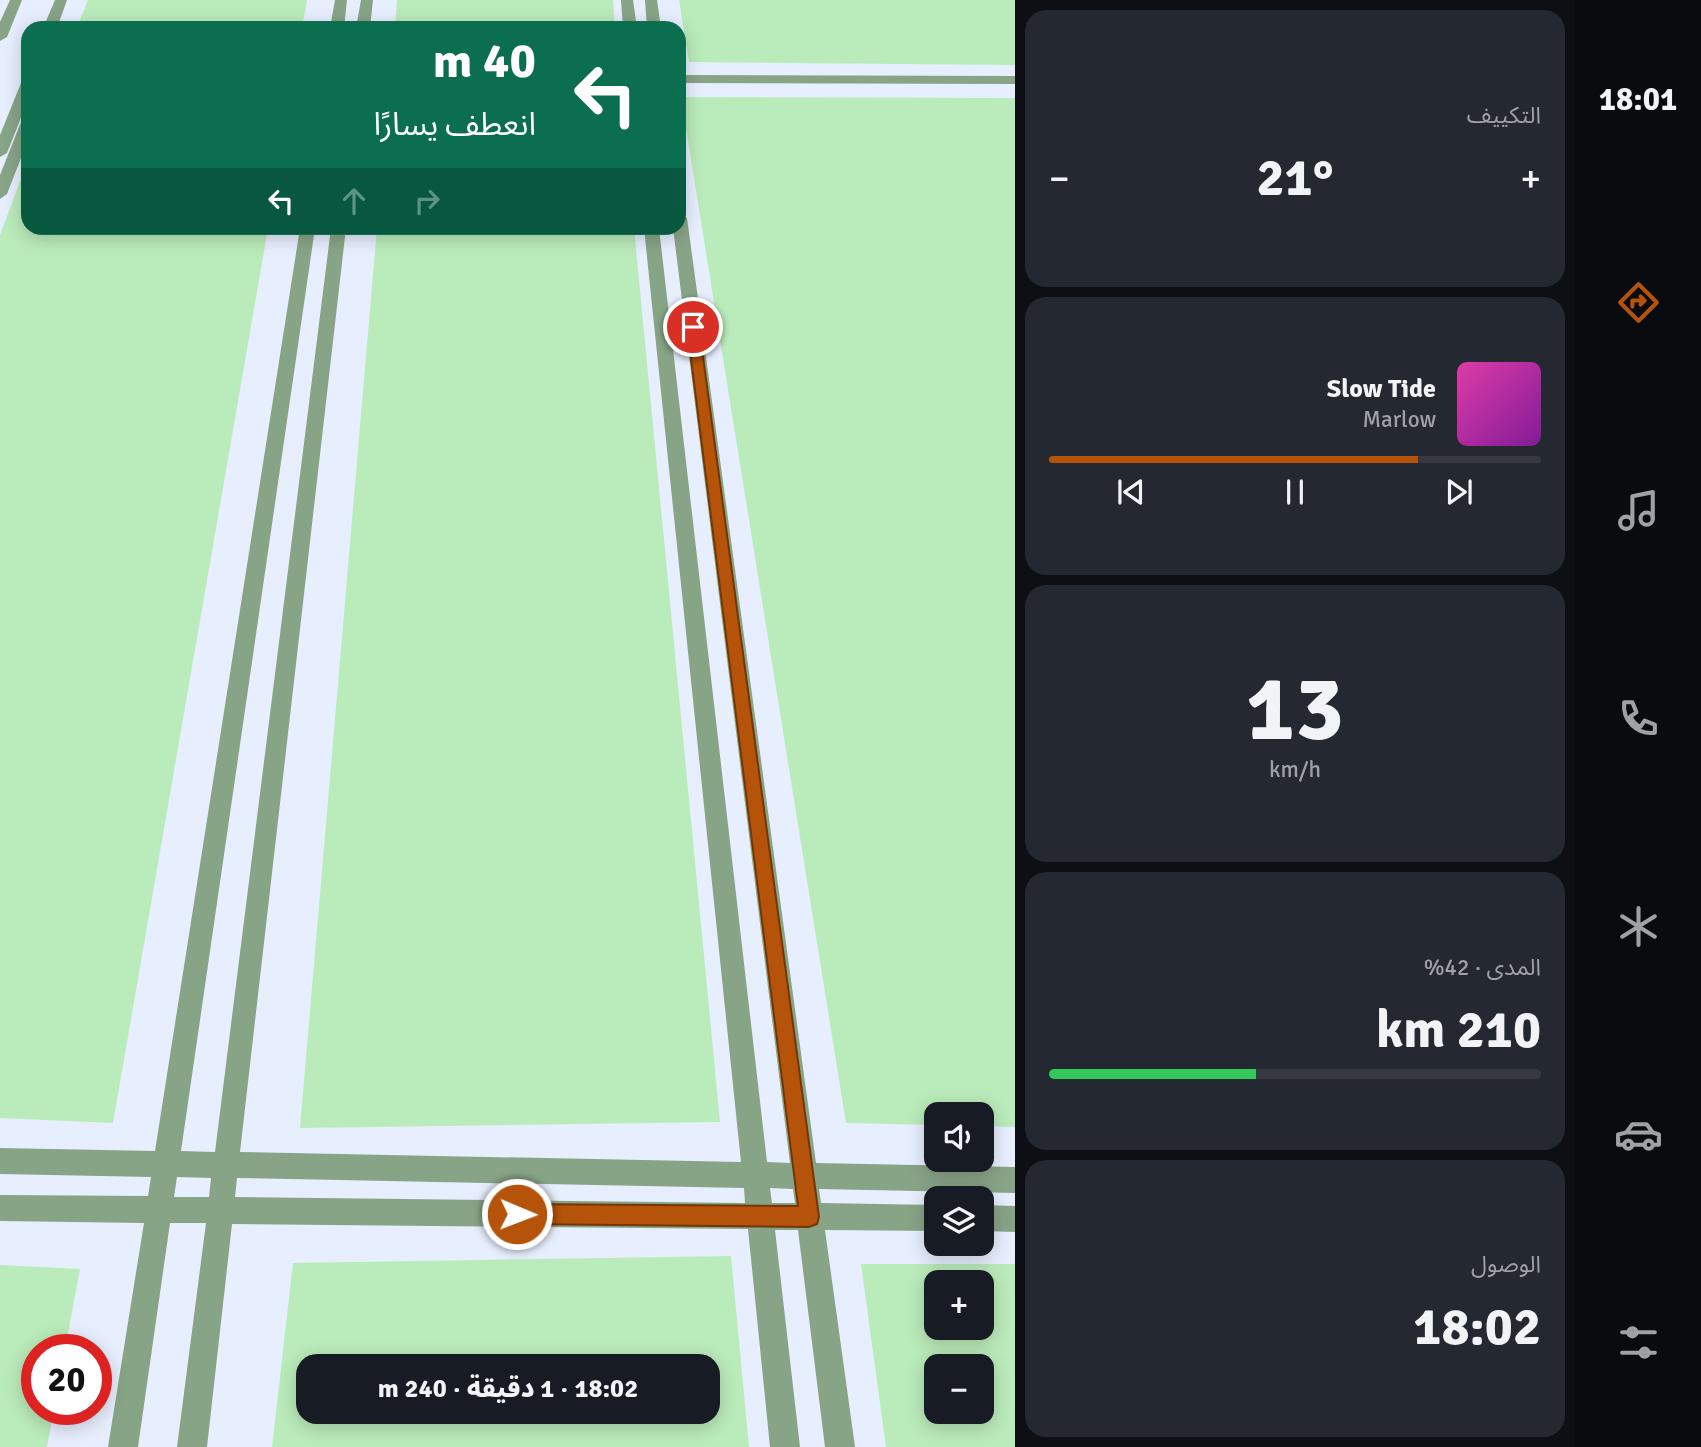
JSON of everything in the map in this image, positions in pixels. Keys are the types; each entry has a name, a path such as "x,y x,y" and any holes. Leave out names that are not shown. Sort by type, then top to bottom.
{"street":[{"path":"0,37 16,0"},
{"path":"53,21 61,0"},
{"path":"67,21 75,0"},
{"path":"338,21 341,0"},
{"path":"364,21 367,0"},
{"path":"627,0 629,21"},
{"path":"651,0 653,21"},
{"path":"686,79 1015,80"},
{"path":"0,153 21,100"},
{"path":"0,194 21,140"},
{"path":"123,1447 306,235"},
{"path":"192,1447 338,235"},
{"path":"653,235 785,1447"},
{"path":"681,235 839,1447"},
{"path":"0,1161 1015,1180"},
{"path":"0,1208 924,1218"},
{"path":"994,1218 1015,1219"}],"green space":[{"path":"88,0 307,0 303,21 80,21"},
{"path":"397,0 613,0 614,21 396,21"},
{"path":"679,0 1015,0 1015,65 689,62 686,21 682,21"},
{"path":"686,97 1015,98 1015,1127 994,1126 994,1102 924,1102 924,1125 846,1123 686,128"},
{"path":"21,179 21,235 267,235 113,1123 0,1118 0,235"},
{"path":"376,235 635,235 720,1122 300,1128"},
{"path":"731,1256 749,1447 272,1447 293,1263"},
{"path":"861,1264 1015,1264 1015,1447 886,1447"},
{"path":"0,1265 80,1269 68,1334 21,1334 21,1425 51,1425 47,1447 0,1447"}],"route":[{"path":"517,1214 809,1217 693,327"}]}
